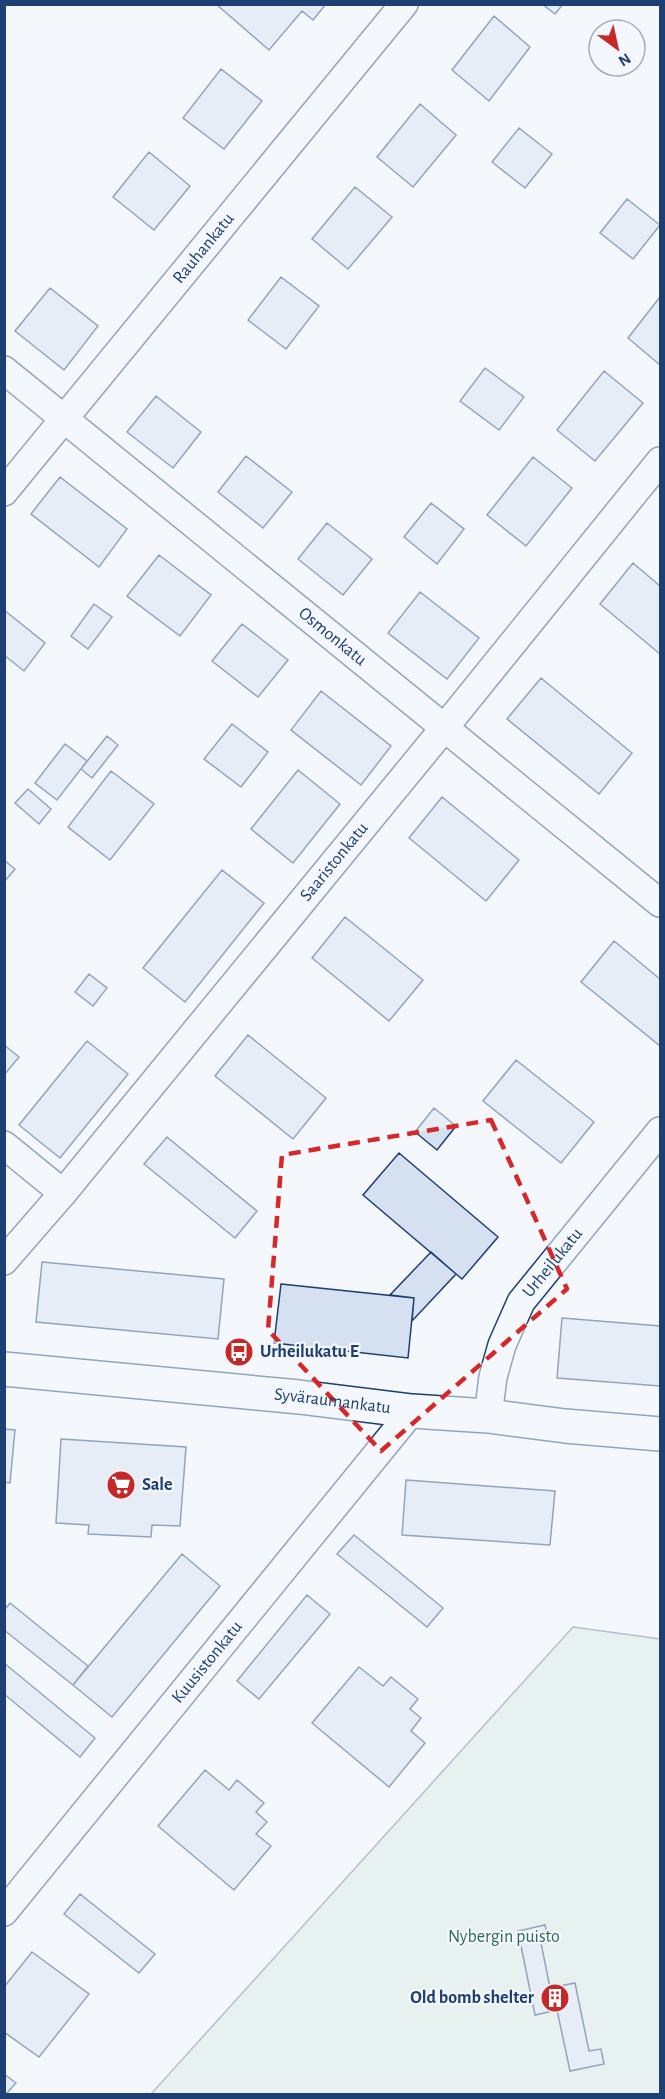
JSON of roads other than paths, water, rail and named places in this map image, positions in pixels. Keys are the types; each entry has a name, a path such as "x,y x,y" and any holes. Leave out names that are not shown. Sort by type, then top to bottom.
{"main road":[{"name":"Syväraumankatu","path":"4,1369 299,1396 412,1411 488,1416 565,1426 660,1434"}],"street":[{"name":"Rauhankatu","path":"4,492 404,4"},
{"name":"Osmonkatu","path":"4,370 660,903"},
{"name":"Saaristonkatu","path":"4,1261 63,1193 660,461"},
{"name":"Urheilukatu","path":"488,1416 493,1377 502,1345 521,1302 660,1131"},
{"path":"4,1145 63,1193"},
{"name":"Kuusistonkatu","path":"4,1912 412,1411"}],"place":[{"name":"Urheilukatu E","path":"239,1352"},
{"name":"Sale","path":"121,1485"},
{"name":"Old bomb shelter","path":"555,1998"}],"park label":[{"name":"Nybergin puisto","path":"504,1937"}]}
